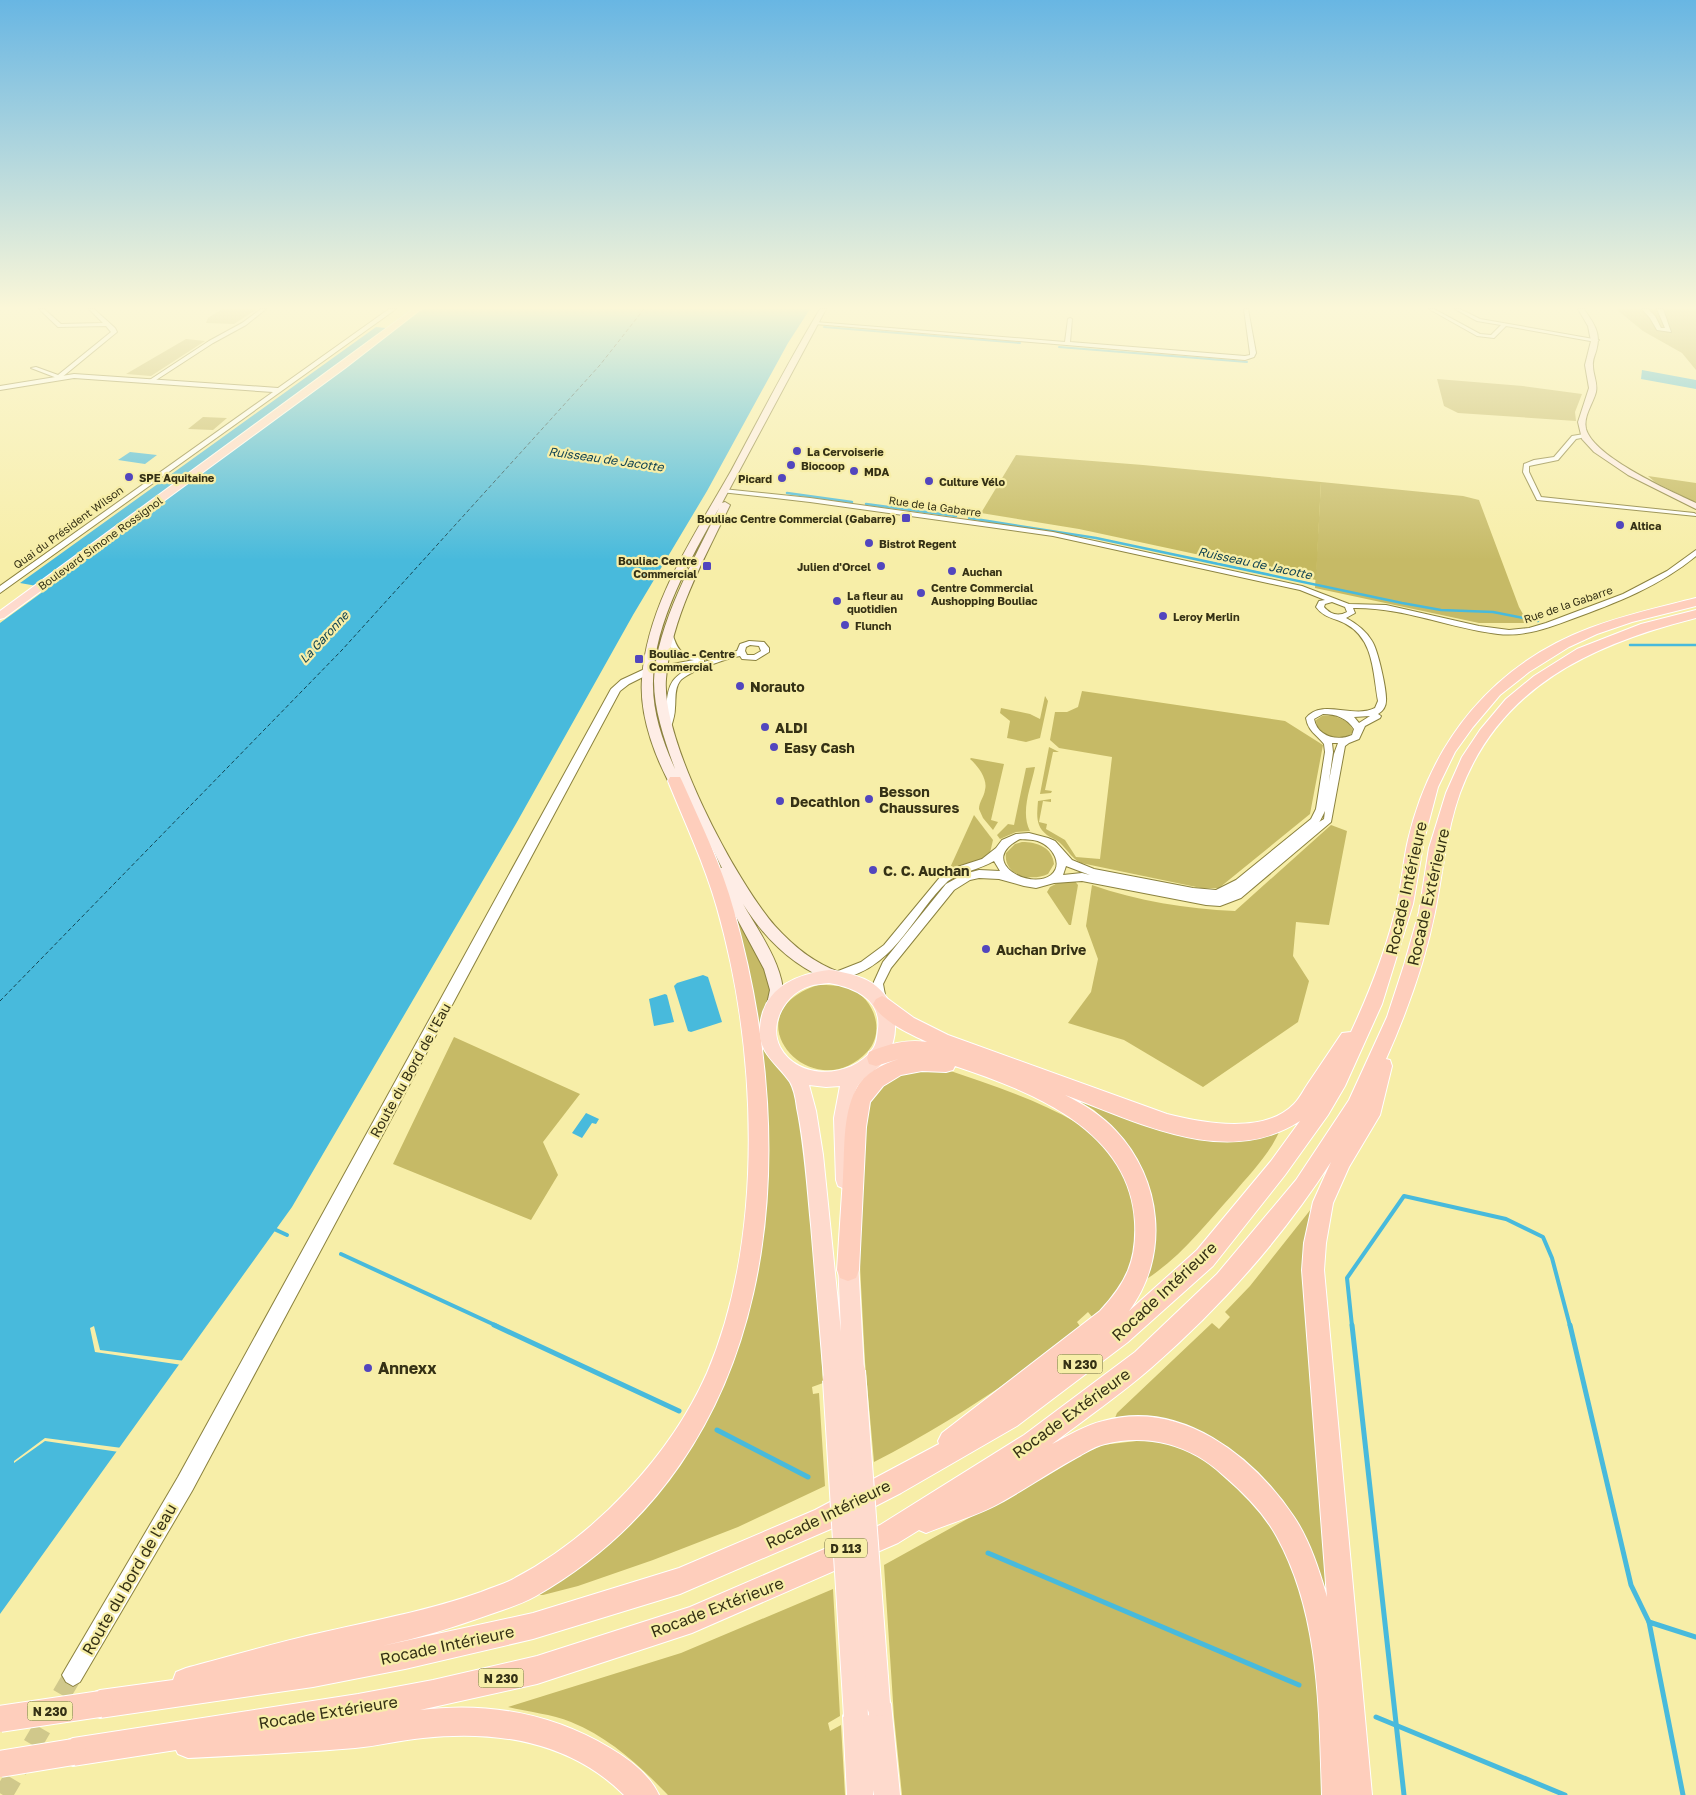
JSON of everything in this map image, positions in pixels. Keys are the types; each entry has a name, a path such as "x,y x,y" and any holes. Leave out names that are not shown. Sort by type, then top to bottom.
{"highway":[{"path":"1565,644 1589,629 1621,614 1696,592"},
{"name":"Rocade Intérieure","path":"109,1702 313,1673 533,1626 680,1581 824,1519 892,1484 1009,1418 1120,1334 1205,1258 1278,1168 1321,1108 1338,1080 1372,1004 1388,962 1405,904 1416,840 1431,787 1449,750 1468,724 1496,692 1524,670 1565,644 1593,631 1628,619 1696,602"},
{"name":"Rocade Extérieure","path":"83,1751 358,1708 433,1694 537,1670 692,1620 888,1534 1033,1444 1143,1360 1224,1282 1302,1187 1331,1146 1356,1106 1396,1017 1413,965 1427,912 1437,848 1453,793 1469,757 1485,733 1512,702 1540,678 1582,652 1645,627 1696,614"},
{"path":"109,1702 317,1647 406,1629 468,1610 525,1588 568,1559 610,1526 647,1486 680,1444 708,1395 728,1349 744,1294 752,1242 758,1162 757,1088 749,1028 733,940 716,881 675,781"},
{"path":"882,1004 908,1024 942,1041 1167,1123 1194,1131 1224,1134 1258,1131 1289,1119 1300,1111 1372,1004"},
{"path":"1357,1795 1313,1270 1314,1243 1323,1202 1332,1181 1342,1160 1370,1115 1396,1017"},
{"path":"876,1058 889,1051 903,1048 936,1052 1007,1077 1053,1099 1095,1124 1109,1138 1125,1161 1138,1186 1146,1234 1144,1253 1137,1277 1126,1299 1108,1319 1016,1392 892,1484"},
{"path":"848,1270 858,1109 862,1098 870,1086 881,1076 906,1064 934,1061 955,1065 1053,1099"},
{"path":"888,1534 986,1497 1044,1461 1103,1433 1121,1429 1163,1430 1188,1437 1212,1451 1241,1472 1268,1500 1290,1532 1306,1570 1319,1608 1326,1647 1337,1795"},
{"name":"N 230","path":"0,1719 109,1702"},
{"path":"83,1751 356,1734 422,1724 460,1722 504,1724 532,1728 572,1742 608,1763 644,1795"},
{"name":"N 230","path":"0,1764 83,1751"}],"main road":[{"name":"Boulevard Simone Rossignol","path":"0,604 291,393"},
{"name":"Boulevard Simone Rossignol","path":"0,616 305,393"},
{"path":"727,491 678,609 669,636 662,670 660,695 667,728 685,777 718,849 756,912 775,935 807,964 817,970 862,984 882,1004 887,1017 888,1031 884,1046 876,1058 860,1072 842,1078 821,1080 802,1075 786,1065 774,1052 769,1036 769,1020 775,1004 777,990 771,968 722,878 675,781 657,738 650,712 647,682 660,618 677,579 780,393"},
{"path":"1592,393 1582,417 1584,436 1600,452 1626,470 1695,510"},
{"path":"775,1004 786,992 800,982 816,977 835,976"},
{"name":"D 113","path":"786,1065 798,1081 803,1095 814,1155 844,1376 867,1710 860,1795"},
{"name":"D 113","path":"844,1376 848,1270 844,1125 849,1084 860,1072"},
{"name":"D 113","path":"867,1710 887,1795"}],"street":[{"name":"Quai du Président Wilson","path":"0,590 276,393"},
{"path":"1584,436 1574,437 1552,461 1534,462 1526,465 1526,472 1539,499 1695,510"},
{"name":"Rue de la Gabarre","path":"727,491 796,500 808,504 1070,538 1308,589 1350,609 1367,604 1384,606 1497,632 1530,631 1638,591 1682,565 1696,552"},
{"name":"Rue de la Gabarre","path":"1292,586 1309,593 1324,612 1350,623 1372,644 1382,701 1379,710 1371,714 1360,715 1338,713"},
{"path":"1320,605 1324,601 1332,600"},
{"path":"1338,617 1346,617 1350,609"},
{"path":"882,1004 878,990 881,976 896,954 950,887 966,877 979,874 999,874 1035,884 1054,879 1082,877 1206,901 1220,902 1231,899 1246,888 1328,820 1341,745 1356,737 1358,729 1362,724 1385,712 1388,703 1378,645 1355,622 1350,609"},
{"path":"669,636 676,653 682,657 729,656"},
{"path":"648,670 662,670 741,653"},
{"path":"667,728 671,709 671,695 676,680 691,670 729,656"},
{"name":"Route du Bord de l'Eau","path":"185,1484 616,689 648,670"},
{"path":"835,976 851,973 864,967 886,949 905,929 948,876 988,862 1004,843 1011,839 1028,836 1047,841 1069,863 1093,872 1193,892 1216,894 1224,892 1246,877 1315,821 1319,815 1329,752 1328,743 1312,728 1310,718 1316,713 1338,713 1352,720 1358,729"},
{"path":"1323,737 1346,741"},
{"path":"999,851 1000,865 1013,878"},
{"path":"1054,879 1062,867 1060,854"},
{"name":"Route du bord de l'eau","path":"73,1675 185,1484"}],"shaded area":[{"path":"1441,393 1582,394 1575,412 1576,421 1458,413 1444,406"},
{"path":"203,417 227,418 213,430 188,429"},
{"path":"1016,455 1321,482 1316,580 1079,529 981,513"},
{"path":"1648,476 1696,483 1696,503 1655,482"},
{"path":"1321,482 1463,496 1479,500 1519,607 1528,623 1479,623 1315,588"},
{"path":"1082,691 1285,721 1323,745 1310,814 1219,888 1201,888 1081,863 1040,828 1037,815 1038,801 1051,799 1051,802 1043,801 1039,822 1047,824 1046,829 1065,840 1076,857 1100,859 1112,757 1059,748 1050,740 1055,712 1067,712 1078,707"},
{"path":"1045,696 1048,701 1040,738 1026,742 1007,738 1010,721 1000,713 1001,708 1030,714 1040,719"},
{"path":"1332,715 1348,722 1353,730 1352,733 1336,738 1324,734 1317,726 1316,720 1322,716"},
{"path":"1049,747 1059,752 1053,752 1045,790 1052,791 1051,793 1040,794"},
{"path":"971,758 1004,764 991,820 998,822 993,830 983,818 979,809 986,786 982,773"},
{"path":"1035,767 1026,808 1027,824 1030,831 1016,832 1000,839 997,835 1008,824 1014,825 1026,768"},
{"path":"974,815 993,840 989,857 949,870"},
{"path":"1331,825 1347,831 1329,925 1296,922 1293,956 1309,981 1298,1022 1203,1087 1124,1040 1068,1023 1091,992 1098,959 1086,926 1092,885 1127,896 1162,903 1235,911"},
{"path":"1022,842 1038,844 1050,853 1054,864 1048,874 1026,877 1013,872 1006,861 1006,853 1015,844"},
{"path":"1065,879 1074,880 1078,885 1071,925 1069,925 1047,892 1050,887"},
{"path":"732,908 767,970 770,980 771,993 760,1023 760,1038 766,1054 794,1087 806,1159 817,1277 823,1383 812,1387 813,1394 819,1393 825,1486 738,1527 653,1560 578,1586 543,1595 528,1595 566,1572 724,1378 743,1324 755,1268 763,1185"},
{"path":"818,985 841,986 857,992 865,999 874,1015 876,1034 873,1043 868,1051 846,1067 824,1070 804,1064 788,1051 779,1034 780,1016 792,999"},
{"path":"454,1037 580,1094 543,1142 558,1175 531,1220 393,1164"},
{"path":"942,1068 1045,1106 1077,1123 1097,1138 1113,1157 1125,1179 1133,1202 1136,1226 1134,1251 1127,1275 1115,1297 1093,1318 1088,1312 1077,1322 1082,1329 981,1400 874,1462 865,1362 860,1266 859,1165 871,1091 904,1069"},
{"path":"1070,1096 1257,1137 1279,1132 1270,1149 1203,1229 1170,1262 1145,1280 1152,1254 1113,1128 1094,1110"},
{"path":"1315,1204 1338,1681 1290,1516 1141,1417 1115,1418 1117,1413 1212,1323 1219,1329 1230,1317 1225,1312 1250,1286"},
{"path":"1145,1440 1179,1446 1201,1456 1221,1470 1256,1505 1277,1537 1293,1571 1304,1606 1312,1643 1317,1681 1322,1795 902,1795 894,1717 884,1565 1062,1464 1102,1445"},
{"path":"833,1589 840,1716 828,1723 830,1731 841,1725 845,1795 668,1795 623,1753 585,1728 556,1717 508,1707 681,1653"}],"water":[{"name":"La Garonne","path":"285,393 761,393 707,491 633,615 517,822 292,1207 0,1614 0,623 48,588 20,583"},
{"path":"130,452 157,455 145,464 118,460"},
{"path":"703,975 708,977 722,1022 691,1032 688,1031 674,986 677,983"},
{"path":"667,995 674,1022 654,1026 649,999"},
{"path":"586,1113 599,1119 596,1124 592,1123 582,1138 572,1133"}],"pier":[{"path":"94,1326 100,1350 185,1361 182,1365 95,1352 90,1328"},
{"path":"45,1438 122,1448 119,1452 45,1441 14,1463 14,1461"}],"waterway":[{"name":"Ruisseau de Jacotte","path":"787,493 852,502"},
{"name":"Ruisseau de Jacotte","path":"866,504 956,516"},
{"name":"Ruisseau de Jacotte","path":"969,518 1096,538 1402,603 1441,610 1493,612 1538,621"},
{"name":"Ruisseau de Jacotte","path":"1630,645 1696,645"},
{"path":"1352,1326 1347,1278 1404,1196 1506,1219 1543,1237 1552,1258 1570,1326"},
{"path":"274,1229 287,1235"},
{"path":"341,1254 497,1326"},
{"path":"494,1325 679,1411"},
{"path":"1352,1325 1396,1725"},
{"path":"1570,1325 1631,1585 1649,1622"},
{"path":"717,1430 808,1477"},
{"path":"988,1553 1299,1685"},
{"path":"1649,1622 1696,1637"},
{"path":"1649,1622 1683,1795"},
{"path":"1376,1717 1396,1725"},
{"path":"1396,1725 1565,1795"},
{"path":"1396,1725 1404,1795"}],"ferry route":[{"path":"0,1001 342,650 575,393"}],"tunnel":[{"path":"3,1795 73,1675"}],"place":[{"name":"La Cervoiserie","path":"797,451"},
{"name":"Biocoop","path":"791,465"},
{"name":"MDA","path":"854,471"},
{"name":"SPE Aquitaine","path":"129,477"},
{"name":"Picard","path":"782,478"},
{"name":"Culture Vélo","path":"929,481"},
{"name":"Bouliac Centre Commercial (Gabarre)","path":"906,518"},
{"name":"Altica","path":"1620,525"},
{"name":"Bistrot Regent","path":"869,543"},
{"name":"Bouliac Centre Commercial","path":"707,566"},
{"name":"Julien d'Orcel","path":"881,566"},
{"name":"Auchan","path":"952,571"},
{"name":"Centre Commercial Aushopping Bouliac","path":"921,593"},
{"name":"La fleur au quotidien","path":"837,601"},
{"name":"Leroy Merlin","path":"1163,616"},
{"name":"Flunch","path":"845,625"},
{"name":"Bouliac - Centre Commercial","path":"639,659"},
{"name":"Norauto","path":"740,686"},
{"name":"ALDI","path":"765,727"},
{"name":"Easy Cash","path":"774,747"},
{"name":"Besson Chaussures","path":"869,799"},
{"name":"Decathlon","path":"780,801"},
{"name":"C. C. Auchan","path":"873,870"},
{"name":"Auchan Drive","path":"986,949"},
{"name":"Annexx","path":"368,1368"}]}
